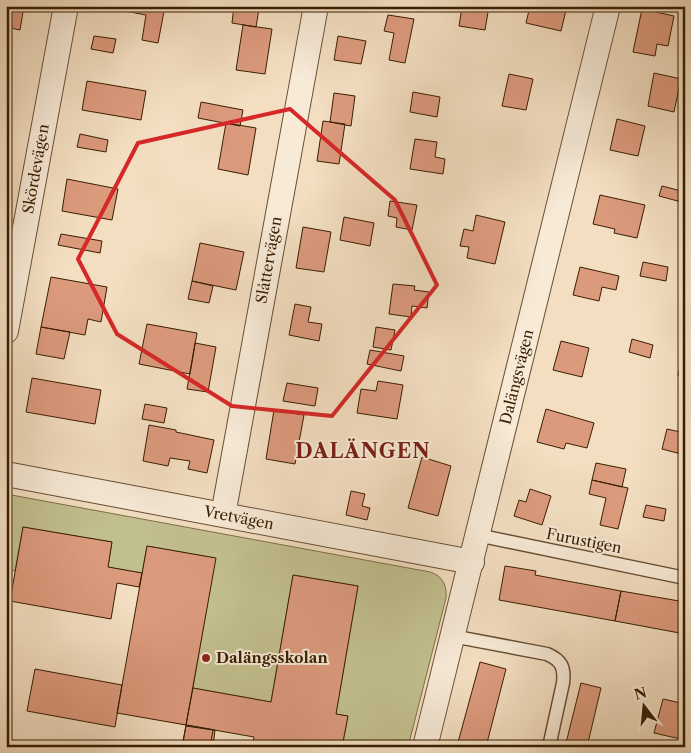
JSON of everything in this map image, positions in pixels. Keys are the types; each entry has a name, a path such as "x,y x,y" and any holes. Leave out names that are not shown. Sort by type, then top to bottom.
{"street":[{"name":"Skördevägen","path":"6,331 66,6"},
{"name":"Slåttervägen","path":"222,515 316,6"},
{"name":"Dalängsvägen","path":"425,747 608,6"},
{"name":"Vretvägen","path":"6,474 472,562"}],"lane":[{"name":"Furustigen","path":"478,535 685,578"},
{"path":"452,636 547,654 562,664 565,673 564,683 549,747"}],"highlighted area":[{"path":"290,109 395,200 437,285 332,416 232,406 117,334 78,259 138,143"}],"shaded area":[{"path":"6,494 430,572 438,576 445,586 446,598 408,747 342,747 348,716 336,714 358,586 293,575 271,702 193,688 215,558 147,546 142,573 108,567 112,542 23,527 15,571 6,569"}],"building":[{"path":"6,6 24,6 20,30 6,27"},
{"path":"99,6 165,6 158,43 142,40 146,15"},
{"path":"234,6 259,9 256,27 232,23"},
{"path":"455,6 489,6 485,30 459,26 462,7"},
{"path":"530,6 567,6 561,31 526,23"},
{"path":"642,9 674,16 668,46 657,44 655,56 633,52"},
{"path":"388,15 414,19 405,63 389,60 394,33 384,31"},
{"path":"243,25 272,29 265,74 236,70"},
{"path":"94,36 116,39 113,53 91,49"},
{"path":"338,36 366,41 361,64 334,60"},
{"path":"654,73 681,79 674,112 648,106"},
{"path":"509,74 533,79 526,110 502,106"},
{"path":"6,75 10,75 6,94"},
{"path":"87,81 146,91 141,120 82,110"},
{"path":"413,92 440,97 437,117 410,112"},
{"path":"334,93 355,96 351,126 330,122"},
{"path":"201,102 243,110 240,126 198,118"},
{"path":"617,119 645,126 638,156 610,150"},
{"path":"323,121 345,124 339,164 317,161"},
{"path":"226,123 256,128 248,175 218,169"},
{"path":"80,134 108,140 106,152 77,147"},
{"path":"415,139 437,142 435,157 445,159 443,174 410,169"},
{"path":"67,179 118,189 112,220 62,211"},
{"path":"662,186 685,192 685,203 659,196"},
{"path":"600,195 645,205 637,238 614,233 615,229 593,224"},
{"path":"390,201 417,205 412,230 396,227 397,218 388,216"},
{"path":"476,215 505,222 495,264 467,258 469,247 460,246 464,229 473,231"},
{"path":"344,217 374,223 370,246 340,240"},
{"path":"303,227 331,232 324,272 296,268"},
{"path":"61,234 102,241 100,253 58,245"},
{"path":"200,243 244,252 236,290 192,281"},
{"path":"643,262 668,267 666,281 640,276"},
{"path":"580,267 619,276 616,290 602,287 599,301 573,295"},
{"path":"51,277 107,287 101,322 88,319 85,335 41,327"},
{"path":"192,281 213,286 209,303 188,299"},
{"path":"393,284 415,286 414,290 429,292 427,308 412,306 411,317 389,314"},
{"path":"295,304 311,307 308,322 322,324 319,341 289,335"},
{"path":"147,324 197,333 190,374 139,364"},
{"path":"41,327 70,332 64,359 36,354"},
{"path":"376,327 395,330 391,350 373,347"},
{"path":"632,339 653,345 650,358 629,352"},
{"path":"561,341 589,348 582,377 553,370"},
{"path":"195,343 216,347 208,392 187,389"},
{"path":"370,350 404,356 401,371 367,364"},
{"path":"682,359 685,360 685,377 678,375"},
{"path":"32,378 101,390 95,424 26,412"},
{"path":"378,381 403,385 397,419 357,413 361,389 376,391"},
{"path":"287,383 318,388 315,406 283,401"},
{"path":"145,404 167,408 164,423 142,419"},
{"path":"546,409 594,423 587,448 566,443 564,449 537,442"},
{"path":"274,410 304,415 295,464 266,459"},
{"path":"149,425 214,440 207,473 188,469 190,461 170,458 168,466 143,461"},
{"path":"667,429 685,433 685,455 662,449"},
{"path":"422,457 451,466 438,516 408,508"},
{"path":"596,463 626,469 622,487 592,480"},
{"path":"592,480 628,488 618,529 600,525 606,498 589,494"},
{"path":"530,489 551,496 542,525 514,516 519,500 526,502"},
{"path":"351,491 365,494 362,506 370,508 367,520 346,515"},
{"path":"646,505 666,509 664,521 643,517"},
{"path":"23,527 112,542 108,567 142,573 139,587 117,583 111,619 10,601"},
{"path":"147,546 216,558 186,725 117,713"},
{"path":"505,566 536,571 535,575 621,591 615,621 499,600"},
{"path":"293,575 358,586 336,714 348,716 342,747 252,747 254,737 186,725 193,688 271,702"},
{"path":"621,591 685,602 685,634 615,621"},
{"path":"480,662 506,669 486,747 461,747 457,746"},
{"path":"35,669 122,685 115,727 27,711"},
{"path":"581,683 601,688 587,747 565,747"},
{"path":"663,699 685,704 685,740 654,733"},
{"path":"186,725 215,730 213,747 182,747"},
{"path":"186,726 213,730 210,747 182,747"}],"place":[{"name":"Dalängsskolan","path":"206,658"}],"district":[{"name":"DALÄNGEN","path":"363,451"}]}
